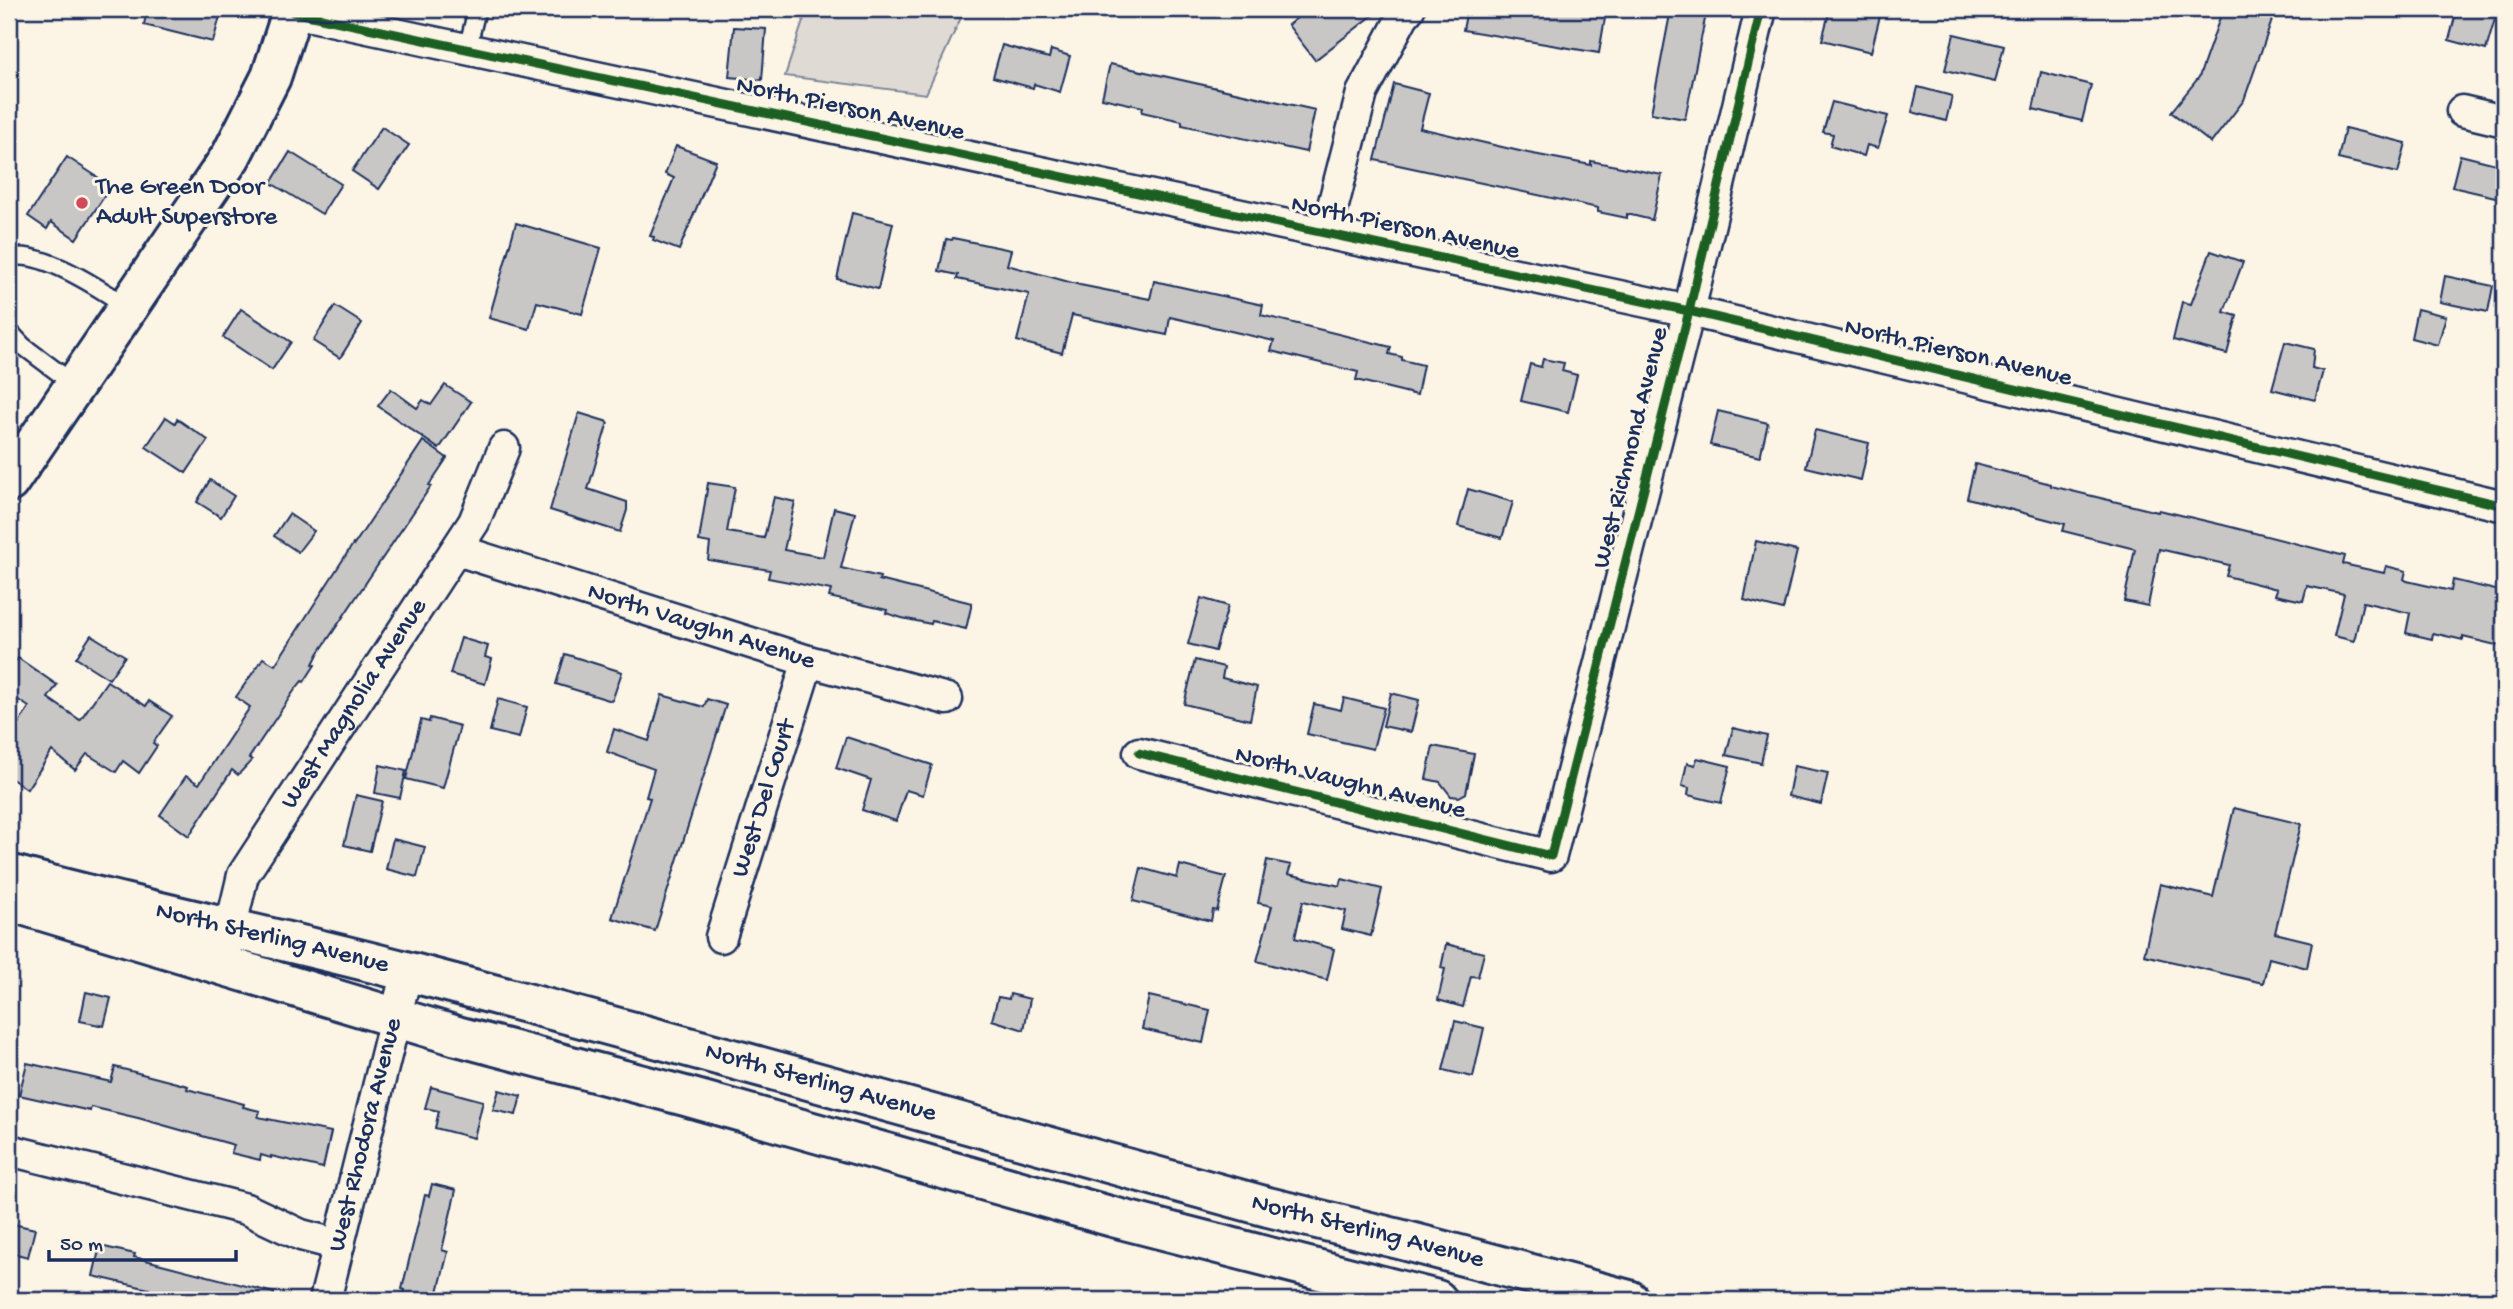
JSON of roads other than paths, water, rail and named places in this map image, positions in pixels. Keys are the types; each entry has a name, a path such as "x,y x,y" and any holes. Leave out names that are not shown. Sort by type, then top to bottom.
{"main road":[{"path":"9,482 231,156 271,77 293,10"},
{"path":"9,868 82,894"},
{"name":"North Sterling Avenue","path":"9,874 82,894 407,971 1268,1207 1629,1300"},
{"name":"North Sterling Avenue","path":"9,901 395,1018 685,1096 1113,1217 1437,1300"}],"street":[{"path":"1326,233 1362,93 1409,9"},
{"name":"West Richmond Avenue","path":"1551,856 1689,311 1761,9"},
{"name":"North Pierson Avenue","path":"293,10 467,50 1689,311 2504,506"},
{"path":"2462,111 2504,121"},
{"name":"West Magnolia Avenue","path":"221,964 243,875 457,550 482,506 504,448"},
{"name":"North Vaughn Avenue","path":"457,550 808,661 947,699"},
{"name":"West Del Court","path":"721,937 808,661"},
{"name":"North Vaughn Avenue","path":"1139,753 1551,856"},
{"name":"West Rhodora Avenue","path":"325,1300 407,971"},
{"path":"9,1150 246,1209 301,1236 339,1245"}],"lane":[{"path":"467,50 477,9"},
{"path":"9,258 20,256 72,272 128,307"},
{"path":"9,331 23,346 75,385"}],"place":[{"name":"The Green Door Adult Superstore","path":"82,203"}]}
